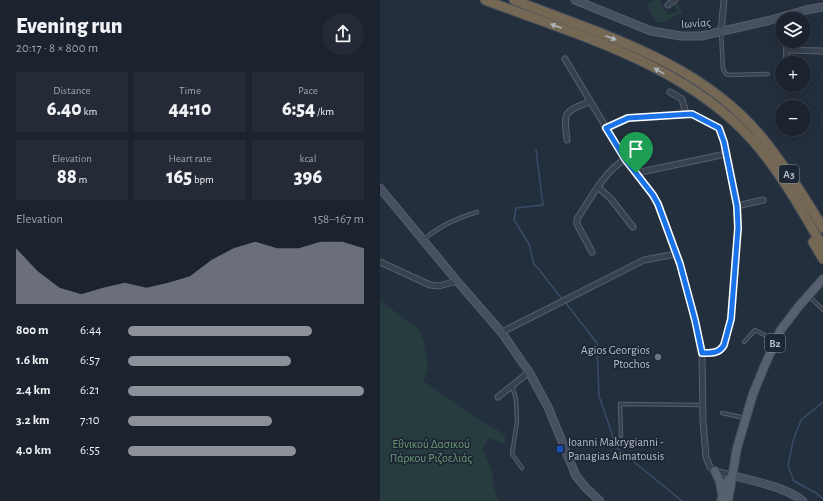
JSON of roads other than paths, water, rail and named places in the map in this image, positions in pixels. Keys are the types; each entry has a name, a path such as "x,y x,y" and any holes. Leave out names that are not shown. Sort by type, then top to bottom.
{"highway":[{"name":"A3","path":"484,0 633,56 693,89 706,98 728,116 753,141 778,174 823,247"},
{"name":"A3","path":"514,0 637,48 699,81 732,108 760,135 785,169 823,228"},
{"path":"699,81 734,105 762,132 789,166 823,217"},
{"path":"693,89 704,102 726,120 750,145 773,177 823,258"}],"main road":[{"name":"Ιωνίας","path":"575,0 651,31 681,36 701,36 775,19"},
{"name":"Ιωνίας","path":"803,12 823,6"},
{"path":"380,188 502,333 529,372 548,407 576,476 600,501"},
{"name":"B2","path":"724,499 745,418 753,394 780,331 823,279"},
{"path":"715,471 720,482 724,499"},
{"path":"731,475 776,487 797,496 803,501"}],"street":[{"path":"668,5 675,0"},
{"path":"721,32 724,0"},
{"path":"787,56 787,50 823,51"},
{"path":"565,59 589,102 625,159 655,199 676,254 695,320 702,353 706,457 710,467 715,471 731,475"},
{"path":"670,92 682,100 686,114"},
{"path":"567,140 565,116 573,108 589,102"},
{"path":"606,128 628,118 686,114 692,114 719,128 724,142 737,206 738,228 731,319 722,348 716,352 702,353"},
{"path":"636,173 726,154"},
{"path":"592,252 577,224 576,219 612,168 625,159"},
{"path":"598,187 611,199 633,227"},
{"path":"737,206 763,200"},
{"path":"502,333 644,260 676,254"},
{"path":"380,262 430,285 439,286 457,281"},
{"path":"498,397 529,372"}],"lane":[{"path":"721,32 723,69 726,74 768,74"},
{"path":"424,240 449,222 477,212"},
{"path":"809,295 823,310"},
{"path":"744,342 755,330 776,341"},
{"path":"512,386 516,399 517,422 512,454 522,468"},
{"path":"621,436 620,404 703,405"},
{"path":"722,413 745,418"}],"waterway":[{"path":"536,150 543,205 516,208 514,220 529,244 534,265 562,299"},
{"path":"565,302 597,343 599,396 617,448 682,501"},
{"path":"823,402 801,420 793,441 788,466 794,481 816,493 823,499"}],"place":[{"name":"Agios Georgios Ptochos","path":"658,357"},
{"name":"Ioanni Makrygianni - Panagias Aimatousis","path":"560,449"}],"park label":[{"name":"Εθνικού Δασικού Πάρκου Ριζοελιάς","path":"431,451"}]}
